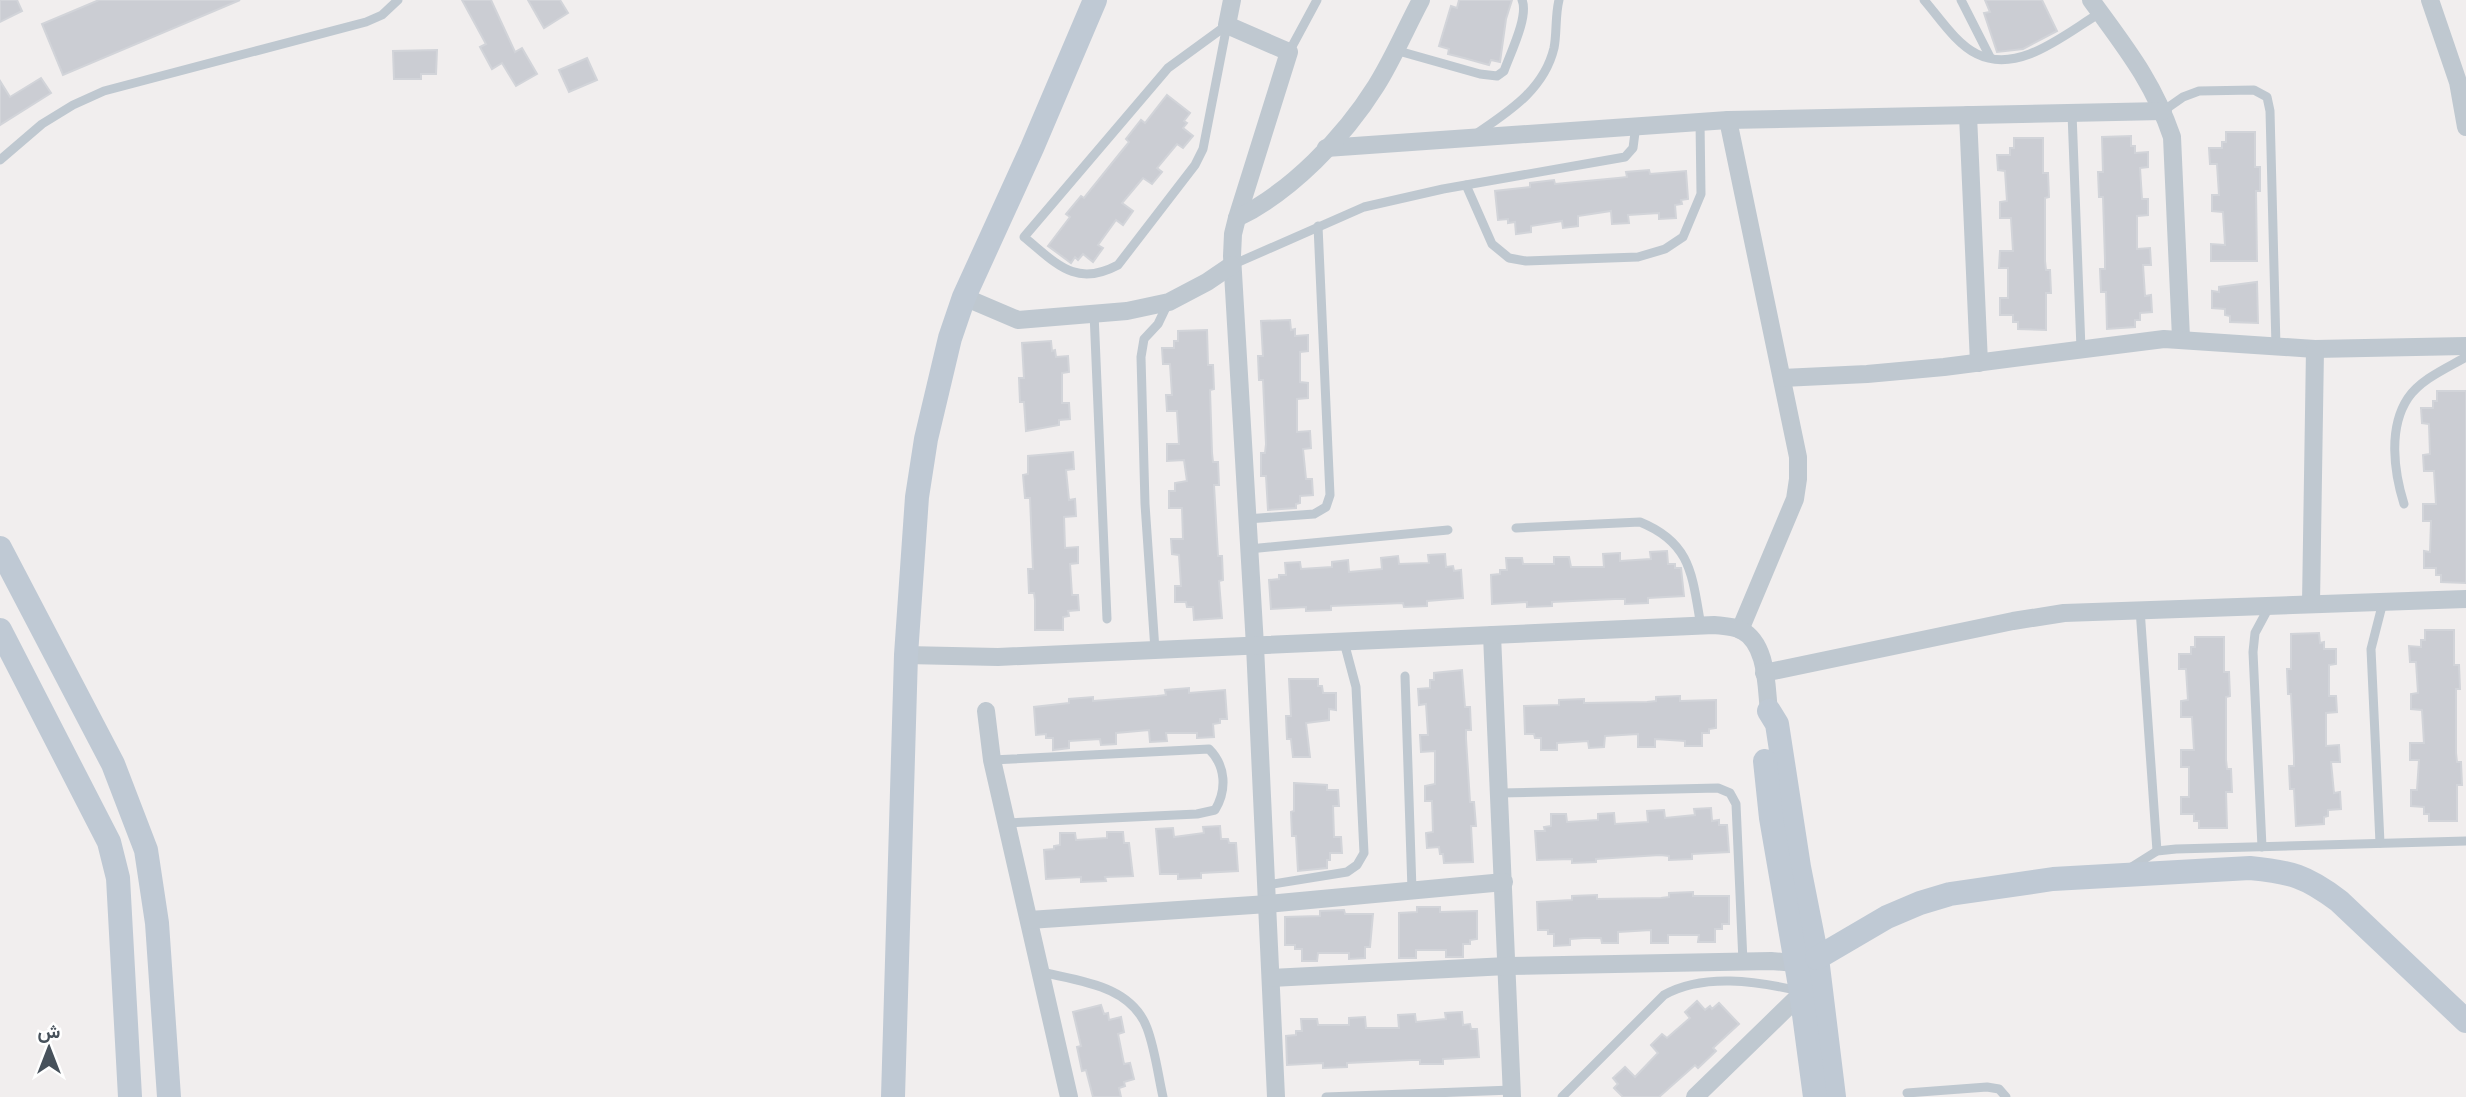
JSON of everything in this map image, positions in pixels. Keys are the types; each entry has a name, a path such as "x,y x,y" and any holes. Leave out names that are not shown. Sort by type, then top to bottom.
{"street":[{"path":"893,1097 906,655 917,497 926,439 944,360 964,297 1095,0"},
{"path":"1232,0 1227,25 1289,52 1237,218 1233,234 1232,265 1255,646 1276,1097"},
{"path":"1237,218 1266,203 1326,148 1356,115 1377,85 1421,0"},
{"path":"2430,0 2458,82 2466,127"},
{"path":"2096,6 2144,74 2163,111 2172,137 2181,338"},
{"path":"1326,148 1700,121 2163,111"},
{"path":"1968,115 1979,363"},
{"path":"1728,120 1798,457 1795,499 1740,629"},
{"path":"964,297 1018,320 1127,311 1169,302 1232,265"},
{"path":"1782,378 1867,374 1979,363 2181,338 2207,343 2315,349 2466,346"},
{"path":"2311,604 2315,349"},
{"path":"0,548 113,764 146,850 157,923 169,1097"},
{"path":"1764,673 2039,616 2088,611 2466,599"},
{"path":"906,655 998,657 1714,625 1740,629 1755,645 1762,658 1769,712 1764,731 1771,818 1806,960 1835,1097"},
{"path":"0,630 109,842 117,878 130,1097"},
{"path":"1492,635 1512,1093"},
{"path":"986,710 992,760 1069,1097"},
{"path":"1271,978 1507,966 1806,960 1887,916 1950,894 2053,879 2250,868 2282,871 2303,877 2339,901 2466,1021"},
{"path":"1029,920 1268,904 1504,882"},
{"path":"1806,960 1801,993 1815,1097"},
{"path":"1695,1097 1801,993"}],"lane":[{"path":"0,160 42,124 73,105 104,91 366,22 382,15 398,0"},
{"path":"1289,52 1317,0"},
{"path":"1395,50 1480,74 1497,76 1504,71 1523,18 1525,7 1522,0"},
{"path":"1471,138 1513,109 1532,90 1548,68 1554,46 1559,0"},
{"path":"1924,0 1957,38 1977,54 2012,60 2035,52 2096,6"},
{"path":"1961,0 1990,57"},
{"path":"1227,25 1203,149 1195,165 1118,265 1101,275 1085,275 1064,269 1024,237 1168,68 1227,25"},
{"path":"2163,111 2183,97 2199,91 2254,90 2267,97 2270,111 2276,347"},
{"path":"2072,113 2081,349"},
{"path":"1466,185 1492,244 1510,258 1526,261 1638,257 1665,249 1683,237 1692,220 1701,194 1700,121"},
{"path":"1232,265 1364,207 1466,185 1625,157 1633,148 1636,125"},
{"path":"1247,519 1314,514 1326,507 1331,495 1318,226"},
{"path":"1155,650 1145,503 1141,357 1144,339 1158,324 1169,302"},
{"path":"1094,313 1107,618"},
{"path":"2404,504 2397,481 2395,444 2399,416 2408,397 2423,383 2466,357"},
{"path":"1516,528 1640,522 1658,529 1680,548 1691,570 1701,626"},
{"path":"1249,549 1448,530"},
{"path":"2380,843 2371,649 2383,602"},
{"path":"2262,847 2253,652 2255,633 2270,605"},
{"path":"2140,609 2157,851"},
{"path":"1267,885 1348,872 1357,865 1364,853 1356,687 1344,642"},
{"path":"1405,676 1412,890"},
{"path":"992,760 1209,749 1217,758 1223,773 1222,797 1215,810 1006,823"},
{"path":"1500,793 1718,788 1730,793 1736,804 1743,962"},
{"path":"2120,875 2157,851 2466,841"},
{"path":"1041,972 1102,986 1134,1007 1147,1027 1163,1097"},
{"path":"1562,1097 1664,995 1675,989 1709,983 1753,982 1801,993"},
{"path":"1907,1093 1987,1087 1999,1088 2006,1097"},
{"path":"1326,1097 1512,1093"}],"building":[{"path":"0,0 17,0 22,11 0,22"},
{"path":"99,0 240,0 63,75 42,24"},
{"path":"462,0 491,0 515,52 522,48 537,74 516,86 502,63 492,69 480,47 486,44"},
{"path":"528,0 560,0 568,13 544,28"},
{"path":"1459,0 1512,0 1506,19 1500,62 1491,60 1489,65 1448,54 1449,49 1439,46 1451,6 1457,8"},
{"path":"1985,0 2042,0 2057,31 2023,49 1997,52 1984,13 1990,12"},
{"path":"437,50 436,74 421,74 421,79 394,79 393,51"},
{"path":"587,58 597,80 569,92 559,70"},
{"path":"41,78 51,93 0,125 0,81 10,97"},
{"path":"1167,95 1190,113 1183,128 1193,136 1183,148 1177,144 1157,168 1162,172 1152,184 1143,178 1122,203 1133,211 1123,225 1116,220 1098,245 1103,248 1093,262 1083,254 1078,260 1075,257 1071,263 1048,246 1070,217 1066,214 1081,196 1084,198 1129,142 1126,139 1141,120 1145,123"},
{"path":"2226,132 2255,132 2255,167 2260,167 2260,191 2256,191 2257,261 2211,261 2211,244 2225,245 2223,212 2212,211 2212,195 2219,195 2217,164 2210,164 2209,148 2222,148 2222,142 2226,142"},
{"path":"2131,136 2131,146 2135,146 2135,153 2148,152 2148,167 2140,168 2142,199 2148,199 2148,215 2137,216 2137,249 2150,248 2151,265 2143,265 2145,296 2151,295 2152,312 2140,313 2140,320 2135,320 2135,327 2107,329 2106,292 2101,292 2100,269 2105,269 2103,197 2099,197 2098,172 2103,172 2102,137"},
{"path":"2014,138 2043,138 2043,173 2048,173 2049,197 2045,198 2045,261 2046,270 2050,270 2051,293 2046,293 2046,330 2018,329 2018,322 2013,322 2013,315 2000,315 2000,298 2008,298 2008,268 1999,268 2000,251 2013,251 2011,218 2000,218 2000,202 2007,201 2005,171 1998,170 1997,155 2010,155 2010,148 2014,148"},
{"path":"1649,170 1650,174 1686,171 1688,199 1675,205 1676,218 1659,219 1659,213 1628,215 1629,223 1612,224 1611,211 1578,216 1578,226 1563,228 1562,221 1531,226 1531,232 1516,234 1515,222 1508,223 1508,219 1498,220 1495,191 1530,187 1530,183 1554,180 1555,184 1627,177 1626,172"},
{"path":"2257,282 2258,323 2230,322 2230,316 2225,315 2225,309 2212,308 2212,291 2219,292 2219,287"},
{"path":"1290,320 1295,336 1308,335 1308,351 1300,352 1300,382 1308,383 1308,398 1297,399 1297,432 1310,431 1311,448 1303,449 1306,479 1312,479 1313,495 1300,496 1300,503 1296,504 1296,508 1268,510 1266,476 1261,476 1261,453 1265,453 1266,444 1263,380 1259,380 1258,356 1263,356 1261,321"},
{"path":"1207,330 1208,365 1213,365 1214,389 1210,390 1212,453 1213,462 1218,462 1219,485 1214,485 1218,556 1222,556 1223,580 1219,581 1222,618 1194,620 1193,607 1187,607 1186,602 1175,602 1175,586 1181,586 1179,555 1172,554 1171,539 1183,539 1182,508 1169,508 1169,491 1175,491 1175,483 1187,481 1184,460 1167,461 1167,444 1179,444 1177,411 1167,411 1166,395 1172,395 1170,364 1163,364 1162,348 1174,348 1174,341 1178,341 1178,331"},
{"path":"1051,341 1056,357 1068,356 1069,372 1062,373 1062,403 1069,403 1070,419 1059,420 1059,425 1026,431 1024,402 1020,402 1019,378 1024,378 1022,343"},
{"path":"2437,391 2466,391 2466,583 2441,582 2441,575 2436,575 2436,568 2424,568 2424,551 2430,552 2431,521 2423,521 2423,504 2436,504 2434,471 2424,471 2423,455 2430,454 2429,424 2422,423 2421,408 2433,408 2433,401 2437,401"},
{"path":"1073,452 1074,469 1066,470 1069,500 1075,499 1076,516 1064,517 1065,548 1078,547 1078,563 1070,564 1072,595 1078,595 1079,610 1068,611 1069,616 1063,617 1063,630 1035,630 1035,600 1034,593 1029,593 1028,569 1033,569 1030,498 1025,498 1023,475 1028,474 1028,456"},
{"path":"1667,551 1668,564 1681,568 1684,596 1648,598 1648,603 1625,604 1625,599 1615,599 1552,602 1552,606 1527,607 1527,602 1492,604 1491,575 1507,570 1506,558 1522,558 1523,564 1554,564 1554,557 1569,557 1571,567 1604,567 1603,554 1620,553 1620,561 1651,559 1650,552"},
{"path":"1445,554 1446,567 1453,566 1454,571 1461,570 1463,598 1427,601 1427,606 1404,607 1403,603 1331,606 1331,610 1306,611 1306,607 1271,609 1269,580 1286,575 1285,563 1300,562 1301,569 1332,567 1332,562 1348,560 1349,572 1382,569 1381,558 1398,556 1399,564 1429,563 1428,555"},
{"path":"2425,630 2454,630 2454,665 2459,665 2460,689 2456,689 2456,753 2457,762 2461,762 2462,785 2457,785 2457,821 2429,821 2429,814 2424,814 2424,807 2411,806 2411,790 2417,790 2419,760 2410,760 2410,743 2424,743 2422,710 2411,709 2411,694 2418,693 2416,662 2410,662 2409,646 2421,647 2421,640 2425,640"},
{"path":"2319,633 2324,649 2336,649 2336,664 2329,665 2329,696 2336,696 2337,712 2326,713 2326,746 2339,745 2340,762 2331,762 2334,793 2340,792 2341,809 2328,810 2324,824 2296,826 2294,789 2290,789 2289,766 2294,766 2291,694 2288,694 2287,669 2291,669 2291,634"},
{"path":"2195,637 2224,637 2224,672 2229,672 2230,696 2226,697 2226,760 2227,769 2231,769 2232,792 2226,792 2227,828 2199,828 2199,821 2194,821 2194,814 2181,814 2181,797 2189,797 2189,767 2181,767 2181,750 2194,750 2192,717 2181,717 2181,701 2188,700 2186,669 2179,669 2179,654 2191,654 2191,647 2195,647"},
{"path":"1462,670 1465,707 1470,707 1471,730 1466,730 1466,739 1470,802 1474,802 1476,826 1471,826 1473,862 1444,863 1439,847 1427,848 1426,833 1433,832 1432,801 1425,801 1425,786 1435,784 1435,751 1421,752 1420,735 1428,735 1426,704 1419,705 1418,689 1430,688 1434,673"},
{"path":"1289,679 1318,679 1318,686 1322,686 1323,693 1336,693 1336,710 1329,709 1329,720 1306,723 1310,757 1293,757 1291,739 1287,739 1286,716 1291,716"},
{"path":"1189,688 1189,693 1225,690 1227,719 1220,719 1220,723 1213,724 1214,737 1197,738 1197,733 1166,733 1167,741 1150,742 1149,730 1116,733 1116,744 1101,745 1100,739 1069,741 1069,748 1053,750 1053,738 1046,738 1046,734 1036,735 1034,707 1069,703 1069,699 1093,697 1093,701 1166,695 1165,690"},
{"path":"1680,696 1680,701 1716,700 1716,728 1709,729 1709,733 1702,733 1702,746 1685,746 1685,741 1655,739 1655,747 1638,747 1638,734 1605,736 1604,747 1589,748 1588,741 1557,743 1557,750 1541,750 1541,738 1535,738 1534,734 1525,734 1524,706 1559,705 1559,700 1584,699 1584,703 1647,702 1656,701 1656,697"},
{"path":"1294,783 1327,785 1327,790 1338,790 1339,806 1333,806 1334,837 1341,837 1342,853 1330,853 1327,868 1298,871 1296,836 1292,836"},
{"path":"1711,808 1712,821 1719,820 1719,825 1727,825 1729,852 1692,854 1692,859 1669,860 1669,856 1660,855 1572,863 1572,859 1537,860 1535,831 1545,831 1544,827 1551,826 1551,814 1566,814 1567,822 1598,820 1598,814 1614,813 1615,824 1648,822 1647,811 1664,810 1665,818 1695,815 1694,809"},
{"path":"1220,826 1221,839 1236,843 1238,871 1201,873 1201,878 1178,879 1178,874 1160,874 1156,829 1173,828 1174,837 1204,833 1203,827"},
{"path":"1107,832 1123,832 1124,843 1129,843 1133,876 1105,877 1106,881 1081,882 1081,877 1046,879 1044,850 1060,845 1060,833 1075,833 1076,840 1107,838"},
{"path":"1693,892 1693,896 1729,896 1729,924 1722,924 1722,929 1715,929 1715,942 1698,942 1699,935 1668,935 1668,943 1651,943 1651,930 1618,932 1618,943 1602,943 1601,938 1584,938 1570,939 1570,945 1554,946 1554,934 1548,934 1548,930 1538,930 1537,902 1597,895 1597,899 1661,898 1669,897 1669,893"},
{"path":"1417,907 1440,907 1440,912 1477,911 1477,939 1470,940 1470,944 1463,944 1463,957 1446,957 1446,950 1416,950 1416,958 1399,958 1399,913 1417,912"},
{"path":"1344,910 1345,914 1373,914 1370,947 1365,947 1365,958 1349,959 1349,953 1318,953 1317,961 1302,961 1302,949 1295,949 1295,945 1285,945 1285,917 1320,916 1320,911"},
{"path":"1697,1001 1705,1010 1710,1006 1712,1009 1719,1003 1739,1024 1713,1048 1716,1051 1698,1068 1695,1065 1659,1097 1623,1097 1614,1088 1618,1084 1613,1078 1625,1067 1635,1077 1658,1053 1651,1045 1662,1034 1667,1038 1690,1018 1685,1012"},
{"path":"1101,1005 1104,1014 1108,1013 1109,1020 1121,1017 1124,1032 1118,1034 1124,1064 1130,1063 1134,1079 1124,1082 1125,1086 1119,1088 1121,1097 1093,1097 1086,1070 1082,1071 1077,1047 1081,1046 1073,1012"},
{"path":"1462,1012 1463,1025 1470,1024 1471,1029 1477,1029 1479,1057 1443,1059 1443,1064 1420,1064 1420,1060 1411,1060 1347,1063 1347,1067 1323,1068 1323,1063 1287,1065 1286,1036 1302,1031 1301,1019 1317,1019 1318,1025 1349,1025 1349,1018 1365,1017 1366,1028 1399,1028 1398,1015 1415,1014 1416,1022 1446,1019 1445,1013"}]}
